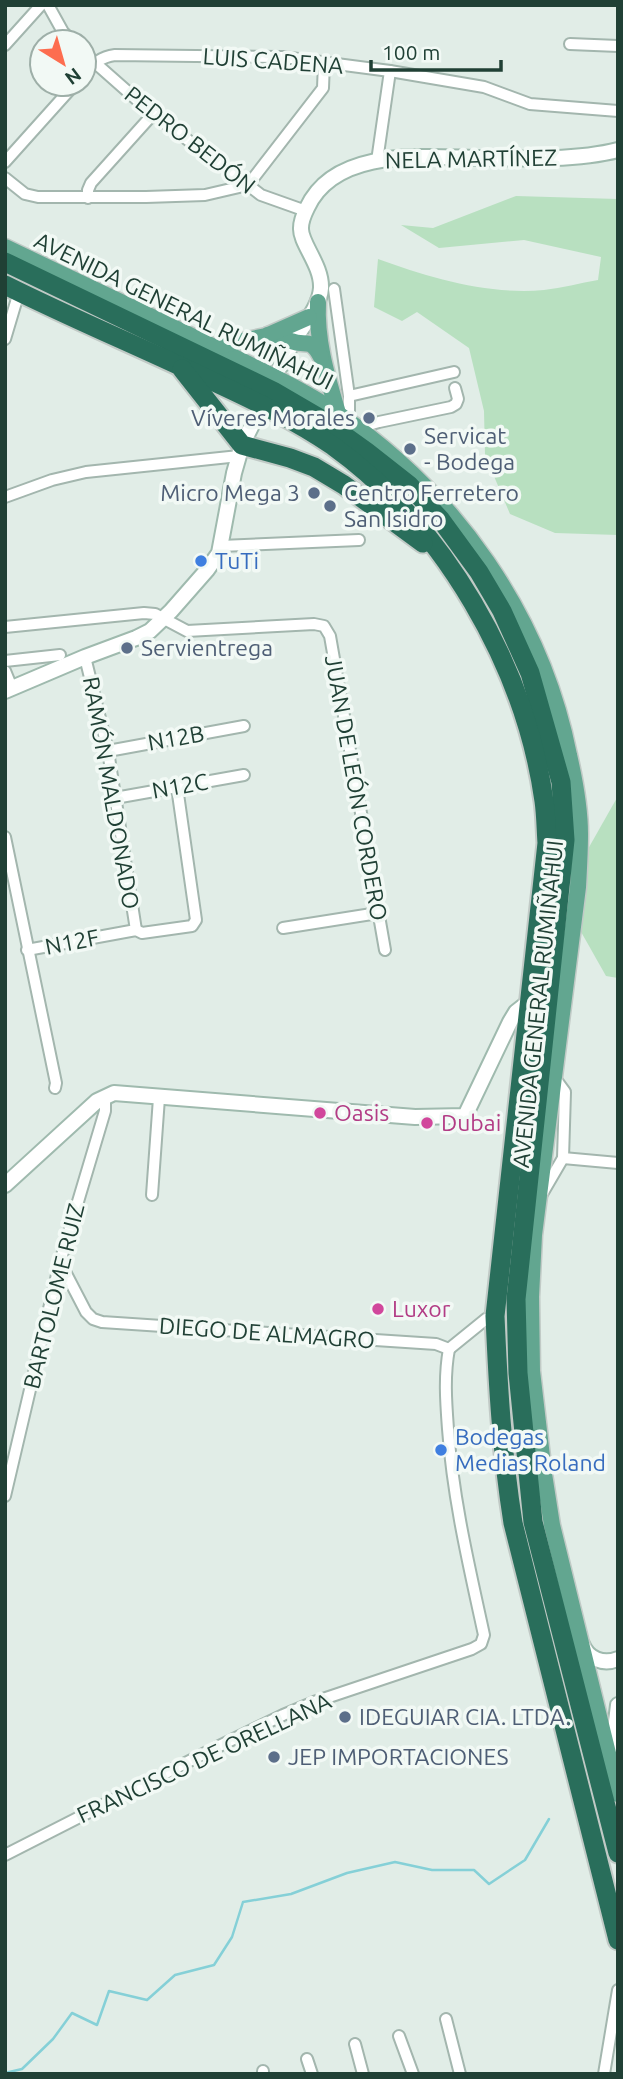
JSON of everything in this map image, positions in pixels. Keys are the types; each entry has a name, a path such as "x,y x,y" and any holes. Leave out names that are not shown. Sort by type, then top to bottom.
{"highway":[{"path":"5,262 273,391 321,419 367,452 409,485 441,520 480,572 502,611 530,673 561,782 565,840 516,1299 518,1373 533,1522 618,1853"},
{"path":"12,288 266,407 332,446 368,474 395,498 442,557 490,631 519,699 544,801 547,843 495,1316 506,1475 513,1523 618,1940"},
{"path":"179,365 241,450 290,458 314,467 344,485 442,557"}],"main road":[{"name":"NELA MARTÍNEZ","path":"306,211 316,193 329,180 377,161 409,157 580,156 618,150"},
{"path":"306,211 301,232 318,269 321,283 318,332 323,362"},
{"name":"AVENIDA GENERAL RUMIÑAHUI","path":"5,247 309,395 348,421 407,468 471,538 501,580 543,664 558,707 576,787 580,833 578,887 539,1199 531,1297 532,1371 552,1525 617,1793"},
{"path":"280,367 318,302"},
{"path":"266,336 309,317"},
{"path":"214,347 275,334 293,342 310,344 320,353 348,421"},
{"path":"8,689 150,631 207,570 221,546 241,450 256,417"},
{"path":"5,1185 97,1101 114,1093 415,1117 465,1116 510,1022 516,1012 530,1001"},
{"path":"581,1639 584,1649 592,1657 602,1661 618,1659"},
{"path":"617,1793 614,1738 618,1705"}],"street":[{"path":"5,45 41,5"},
{"path":"48,5 61,28"},
{"path":"570,44 618,46"},
{"name":"LUIS CADENA","path":"98,61 115,55 282,57 484,87 530,104 618,111"},
{"path":"5,178 25,194 32,196 88,198 205,195 248,186 323,88 324,62"},
{"name":"PEDRO BEDÓN","path":"98,67 152,114 248,186 261,195 306,211"},
{"path":"377,161 390,71"},
{"path":"5,162 62,98"},
{"path":"88,198 91,183 152,114"},
{"path":"5,339 12,288"},
{"path":"334,289 349,396 348,421 379,422 451,407 458,400 455,388"},
{"path":"349,396 454,372"},
{"path":"5,497 52,480 86,472 241,450"},
{"path":"221,546 359,540"},
{"path":"5,627 144,612 163,618"},
{"name":"JUAN DE LEÓN CORDERO","path":"163,618 187,631 314,624 324,626 330,636 377,913 386,950"},
{"path":"5,662 60,654"},
{"name":"RAMÓN MALDONADO","path":"85,657 108,751 136,930"},
{"path":"5,671 8,689"},
{"name":"N12B","path":"108,751 244,726"},
{"name":"N12C","path":"116,798 244,775"},
{"name":"N12F","path":"27,950 136,930 142,933 192,926 197,920 177,787"},
{"path":"5,838 55,1088"},
{"path":"283,928 377,913"},
{"path":"539,1199 563,1158 565,1093 554,1077"},
{"name":"BARTOLOME RUIZ","path":"5,1496 60,1262 105,1111 105,1096"},
{"path":"152,1195 159,1098"},
{"path":"563,1158 618,1163"},
{"name":"DIEGO DE ALMAGRO","path":"60,1262 86,1312 93,1319 102,1322 436,1345 449,1349"},
{"path":"449,1349 485,1319 495,1316"},
{"name":"FRANCISCO DE ORELLANA","path":"5,1855 283,1715 481,1644 484,1634 461,1532 450,1458 445,1370 449,1349"},
{"path":"604,2074 618,1990"},
{"path":"446,2019 460,2074"},
{"path":"399,2036 413,2074"},
{"path":"355,2044 363,2074"},
{"path":"307,2059 312,2074"}],"green space":[{"path":"516,196 618,199 618,535 555,533 510,514 485,455 484,411 469,348 417,312 402,321 374,307 378,259 460,284 502,290 544,290 598,280 601,257 524,240 439,248 401,225 433,228"},
{"path":"618,796 618,978 606,976 580,930 588,849"}],"waterway":[{"path":"5,2073 22,2069 53,2039 72,2013 97,2025 109,1991 147,2000 175,1975 214,1965 232,1937 243,1902 291,1894 347,1873 395,1862 432,1870 474,1870 489,1884 525,1860 549,1819"}],"place":[{"name":"Víveres Morales","path":"369,418"},
{"name":"Servicat - Bodega","path":"410,449"},
{"name":"Micro Mega 3","path":"314,493"},
{"name":"Centro Ferretero San Isidro","path":"330,506"},
{"name":"TuTi","path":"201,561"},
{"name":"Servientrega","path":"127,648"},
{"name":"Oasis","path":"320,1113"},
{"name":"Dubai","path":"427,1123"},
{"name":"Luxor","path":"378,1309"},
{"name":"Bodegas Medias Roland","path":"441,1450"},
{"name":"IDEGUIAR CIA. LTDA.","path":"345,1717"},
{"name":"JEP IMPORTACIONES","path":"274,1757"}]}
